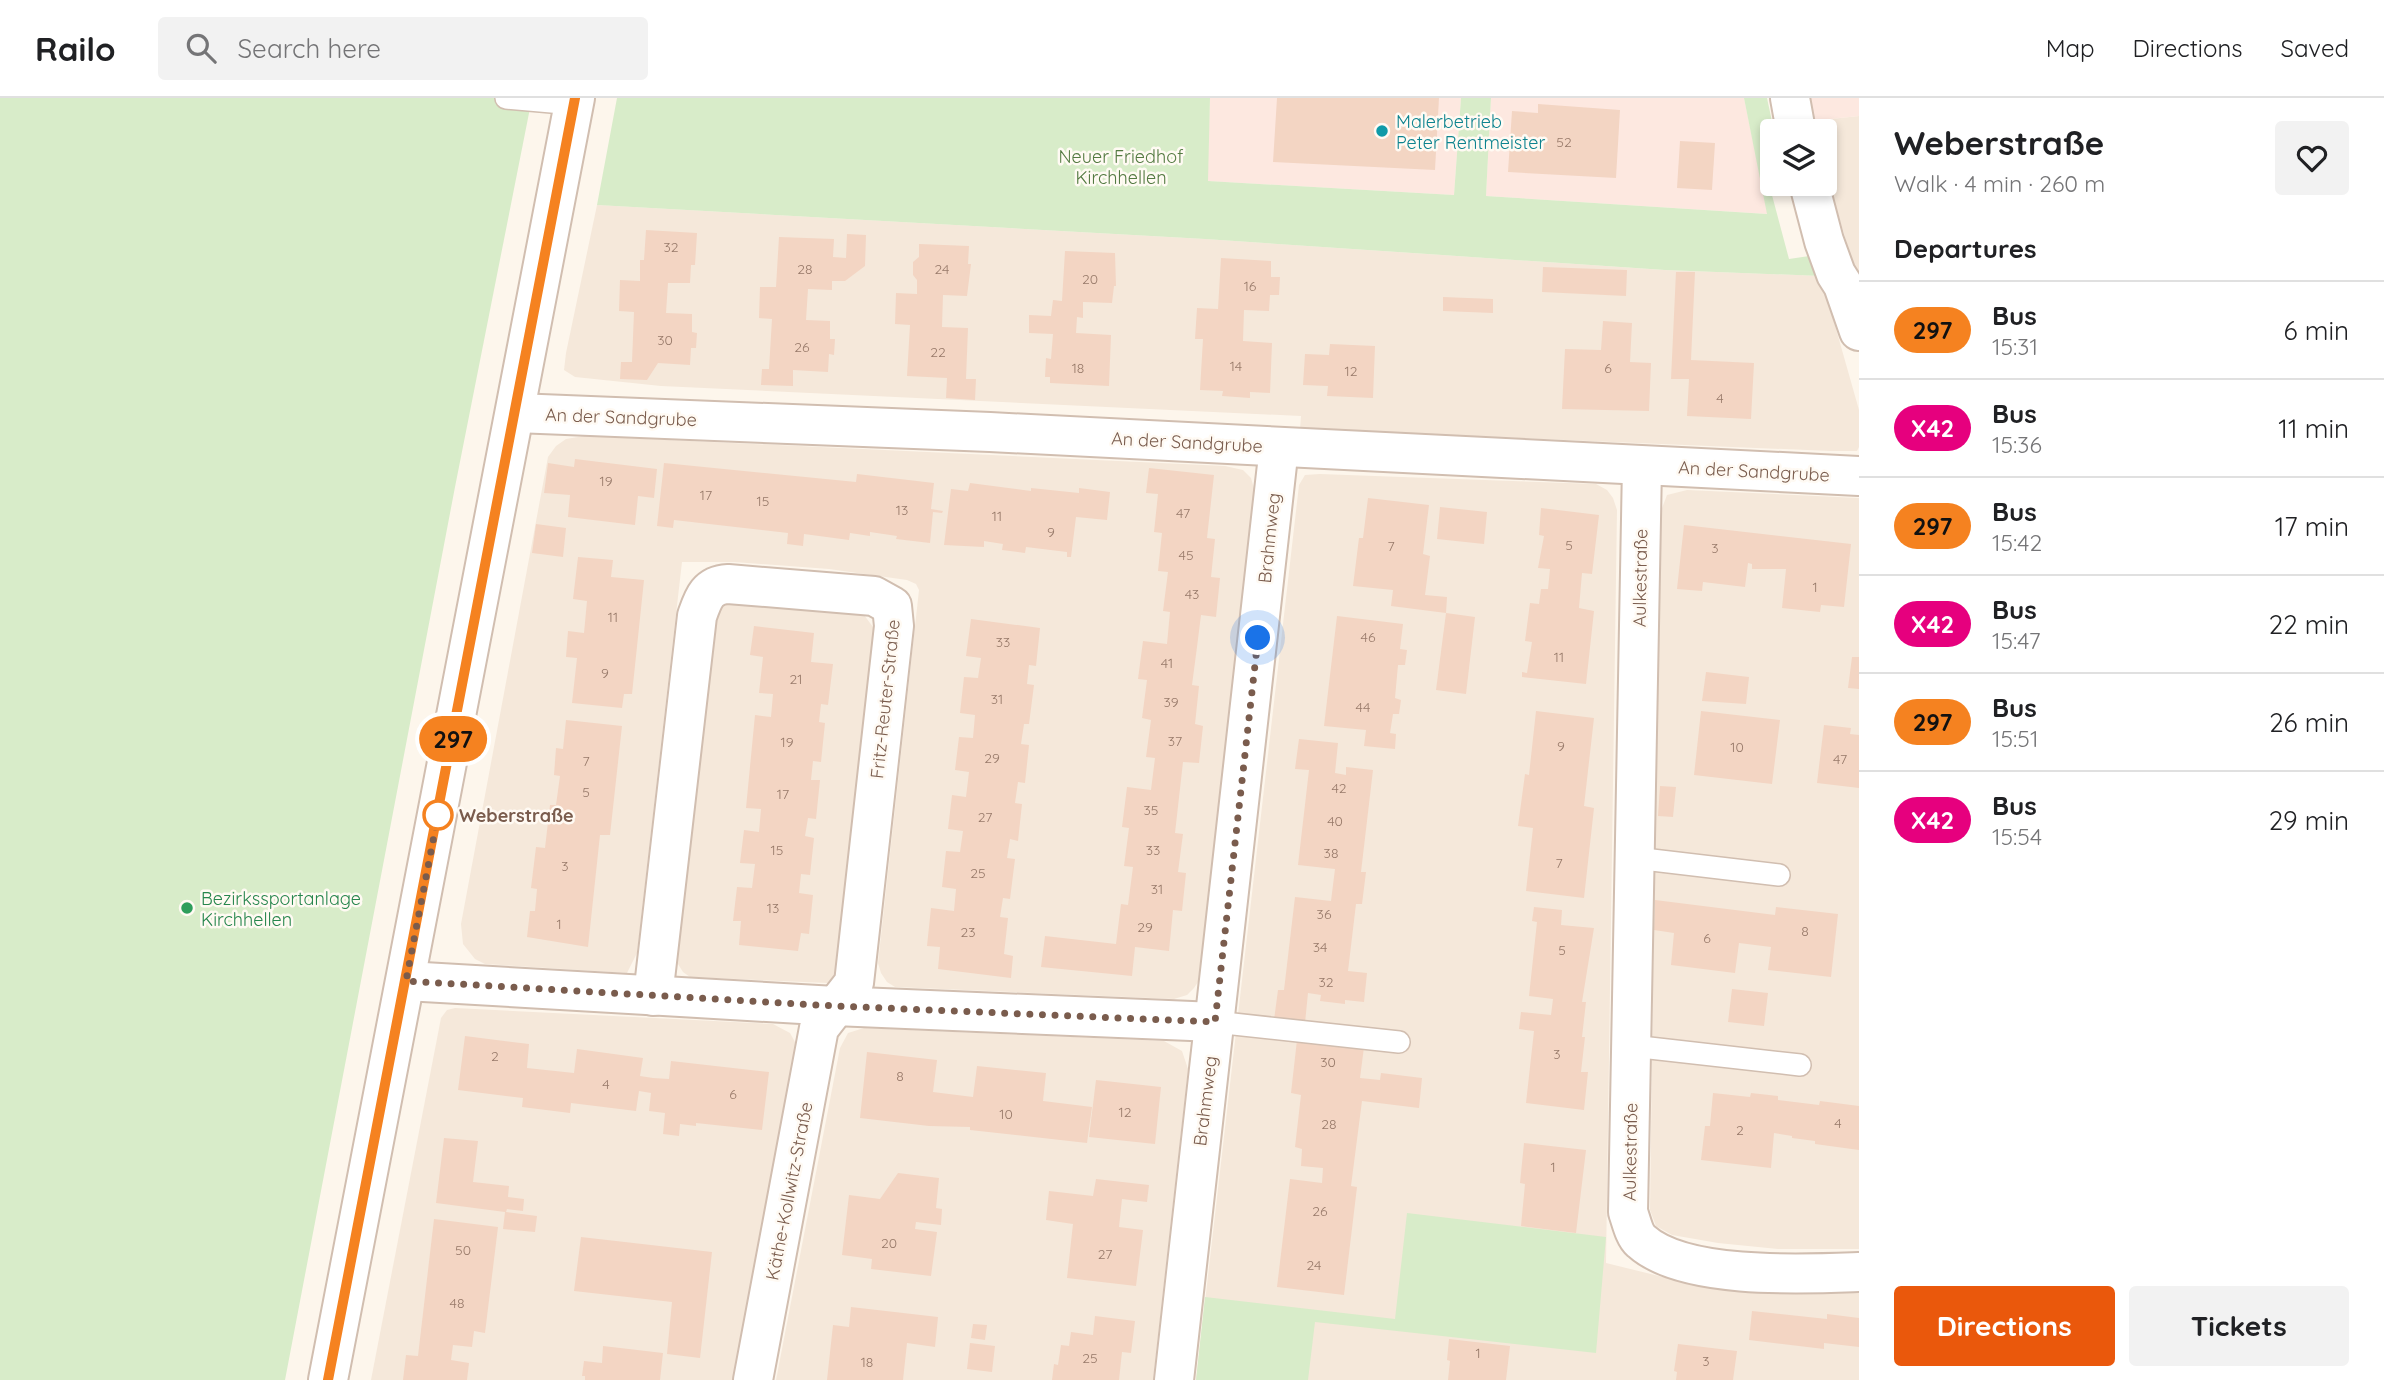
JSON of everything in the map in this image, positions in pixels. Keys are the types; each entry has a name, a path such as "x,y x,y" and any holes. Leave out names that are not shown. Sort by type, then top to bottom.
{"street":[{"path":"1790,98 1794,119"},
{"path":"328,1380 575,101"},
{"path":"1812,196 1824,241 1859,331"},
{"name":"An der Sandgrube","path":"516,413 1279,446 1859,476"},
{"name":"Brahmweg","path":"1174,1380 1279,446"},
{"name":"Aulkestraße","path":"1642,466 1628,1212 1639,1240 1664,1256 1715,1269 1796,1275 1859,1272"},
{"name":"Fritz-Reuter-Straße","path":"653,996 697,616 702,599 711,588 728,584 874,596 892,606 894,613 854,983 835,1006"},
{"path":"406,981 835,1006 1215,1022"},
{"name":"Käthe-Kollwitz-Straße","path":"753,1380 819,1028 835,1006"}],"lane":[{"path":"506,98 575,101"},
{"path":"1635,858 1779,875"},
{"path":"1215,1022 1399,1042"},
{"path":"1632,1046 1800,1065"}],"shaded area":[{"path":"1210,98 1461,98 1454,195 1207,181"},
{"path":"1491,98 1744,98 1760,175 1760,196 1764,196 1768,214 1486,196"},
{"path":"1807,98 1859,98 1859,116 1811,119"},
{"path":"1859,116 1859,284 1833,196 1837,196 1837,119 1830,119"},
{"path":"597,205 1205,239 1664,270 1821,276 1859,410 1859,447 1857,451 1831,451 1300,429 1301,416 661,386 575,377 564,370 566,353"},
{"path":"584,436 1225,466 1243,470 1251,478 1255,492 1198,982 1194,988 1187,995 1174,999 895,987 887,982 878,963 919,590 916,584 907,580 829,569 734,562 682,562 637,953 627,973 485,964 475,959 463,944 461,924 548,457 556,446 566,439"},
{"path":"1305,475 1596,484 1607,490 1613,498 1617,510 1606,1263 1667,1278 1729,1288 1807,1294 1859,1291 1859,1380 1196,1380 1299,485"},
{"path":"1687,490 1859,498 1859,1249 1778,1249 1672,1235 1656,1226 1650,1210 1659,516 1667,495"},
{"path":"726,602 849,611 864,615 876,631 838,969 828,983 690,977 678,964 680,909 713,623 718,609"},
{"path":"455,1008 773,1024 790,1033 795,1042 795,1053 733,1380 371,1380 441,1018 447,1010"},
{"path":"864,1028 1164,1041 1182,1051 1188,1069 1153,1380 776,1380 840,1048 848,1033"}],"green space":[{"name":"Bezirkssportanlage Kirchhellen","path":"0,98 532,98 285,1380 0,1380"},
{"name":"Neuer Friedhof Kirchhellen","path":"617,98 1210,98 1208,181 1454,195 1461,98 1491,98 1486,196 1767,214 1763,196 1772,196 1789,259 1816,255 1821,276 1665,270 1205,239 597,205"},
{"name":"Neuer Friedhof Kirchhellen","path":"1744,98 1767,98 1771,119 1760,119 1760,179"},
{"path":"1407,1213 1606,1237 1596,1353 1315,1322 1308,1380 1196,1380 1205,1297 1395,1319"}],"building":[{"name":"Malerbetrieb Peter Rentmeister","path":"1277,98 1439,98 1435,170 1273,162"},
{"path":"1538,104 1620,110 1616,178 1508,172 1512,111 1538,113"},
{"path":"1680,141 1715,143 1712,190 1677,188"},
{"path":"646,230 697,233 695,265 691,265 690,283 668,283 666,313 692,314 692,332 697,333 696,348 691,348 690,365 658,363 647,380 620,379 621,362 632,362 634,312 619,311 620,280 640,281 640,260 644,260"},
{"path":"847,234 866,235 865,266 845,281 832,281 832,290 808,289 806,320 830,321 830,339 835,339 834,355 829,354 828,372 793,370 793,386 761,385 762,369 769,369 772,319 759,318 760,287 776,287 779,237 834,239 833,257 846,258"},
{"path":"919,244 969,246 968,264 971,264 967,296 943,295 942,327 968,328 966,379 976,379 975,400 946,398 947,378 907,376 910,325 895,324 896,293 917,294 913,262 919,257"},
{"path":"1065,251 1115,253 1116,286 1112,303 1083,302 1083,318 1077,317 1076,333 1111,335 1109,386 1050,383 1050,377 1045,377 1046,358 1051,359 1053,334 1029,333 1029,315 1051,316 1053,300 1062,301"},
{"path":"1221,258 1271,261 1271,277 1280,277 1279,295 1270,295 1269,311 1244,310 1243,341 1272,343 1270,393 1250,392 1250,398 1222,396 1223,391 1200,390 1203,339 1195,339 1197,308 1218,309"},
{"path":"1543,267 1627,270 1626,296 1542,292"},
{"path":"1676,272 1695,272 1691,360 1754,363 1751,419 1687,416 1689,379 1671,379"},
{"path":"1443,297 1493,299 1493,313 1443,311"},
{"path":"1603,321 1632,323 1630,362 1651,363 1649,411 1562,409 1565,349 1601,350"},
{"path":"1330,344 1375,346 1373,398 1327,396 1328,386 1303,385 1305,354 1329,355"},
{"path":"575,459 657,469 654,498 638,496 635,525 568,517 570,495 544,493 548,463 574,467"},
{"path":"664,463 856,482 857,474 934,483 931,509 943,511 933,512 930,543 896,539 897,536 870,532 870,536 850,533 849,540 804,534 803,546 787,544 788,533 674,520 673,528 657,526"},
{"path":"1149,468 1214,475 1207,538 1215,539 1211,577 1220,578 1216,617 1201,615 1192,685 1199,686 1195,724 1203,726 1199,763 1183,762 1175,833 1183,834 1178,872 1186,873 1182,911 1173,910 1169,951 1135,947 1132,976 1041,967 1045,936 1116,944 1121,904 1128,905 1133,867 1124,866 1129,828 1122,827 1127,787 1151,790 1155,758 1146,757 1151,720 1142,718 1147,680 1138,679 1143,641 1167,644 1170,612 1163,611 1168,572 1158,571 1162,533 1154,532 1158,494 1146,493"},
{"path":"970,483 1031,491 1031,488 1079,493 1079,488 1110,492 1107,520 1076,517 1071,557 1067,557 1067,552 1026,547 1025,553 1002,550 1003,544 984,541 984,547 944,545 951,489 968,491"},
{"path":"1368,498 1429,505 1423,554 1430,556 1425,595 1447,597 1446,613 1391,606 1393,590 1353,586 1359,538 1363,538"},
{"path":"1440,507 1487,512 1484,544 1437,539"},
{"path":"1541,508 1599,515 1592,574 1582,573 1579,608 1594,611 1586,684 1522,677 1522,672 1527,673 1532,642 1525,641 1530,603 1539,604 1541,589 1548,589 1550,569 1538,568 1544,536 1539,535"},
{"path":"536,524 566,528 563,557 532,553"},
{"path":"1684,525 1851,544 1844,607 1821,605 1820,612 1782,608 1786,569 1752,569 1752,564 1748,563 1745,587 1703,582 1702,591 1677,589"},
{"path":"578,557 613,560 611,577 644,580 632,694 624,694 622,708 572,703 577,658 566,657 568,631 584,633 587,601 573,599"},
{"path":"1446,613 1475,617 1466,694 1436,690"},
{"path":"1337,616 1403,624 1400,649 1407,650 1405,665 1398,665 1395,698 1401,700 1399,714 1393,714 1390,733 1396,734 1395,749 1364,746 1366,730 1324,726"},
{"path":"971,619 1040,628 1036,666 1029,665 1027,684 1034,685 1029,724 1024,724 1021,744 1029,745 1025,783 1018,782 1015,803 1022,804 1018,841 1010,839 1007,858 1015,859 1010,899 1003,898 1000,917 1008,918 1004,954 1013,956 1011,978 938,969 940,947 927,946 931,908 954,911 956,889 942,887 946,851 960,852 963,831 948,829 952,795 966,797 969,772 955,770 959,737 973,738 975,715 960,713 964,677 978,678 981,658 966,656"},
{"path":"754,626 814,633 811,662 833,664 828,705 821,704 819,722 825,723 821,762 813,761 811,780 820,780 816,819 808,818 805,836 814,838 810,875 801,874 799,893 813,895 809,934 801,933 798,951 739,945 741,921 733,921 737,887 752,888 755,864 740,863 744,830 759,832 761,809 746,808 755,715 771,717 773,694 759,693 763,657 750,655"},
{"path":"1852,657 1859,657 1859,689 1848,688"},
{"path":"1706,672 1749,677 1746,704 1702,701"},
{"path":"1536,711 1594,718 1584,806 1594,808 1584,898 1526,891 1533,828 1518,826 1525,774 1529,775"},
{"path":"1701,711 1780,720 1772,784 1694,775"},
{"path":"566,720 622,726 610,835 600,835 588,947 527,937 530,911 535,911 537,889 531,888 536,847 545,848 550,805 556,805 560,776 554,775 556,748 563,749"},
{"path":"1824,725 1851,728 1850,734 1859,735 1859,788 1817,783"},
{"path":"1299,739 1338,743 1335,773 1346,775 1346,767 1373,770 1361,872 1366,872 1362,904 1356,904 1348,971 1367,973 1364,1002 1345,1000 1345,1004 1320,1001 1321,995 1308,993 1305,1023 1274,1020 1278,990 1284,990 1295,897 1331,901 1335,869 1298,865 1309,770 1295,769"},
{"path":"1660,786 1676,787 1673,817 1658,816"},
{"path":"1655,900 1775,915 1776,907 1838,914 1831,977 1768,970 1771,947 1739,943 1735,973 1671,965 1674,933 1654,930"},
{"path":"1534,907 1562,910 1561,925 1594,928 1582,1002 1586,1002 1581,1072 1588,1072 1584,1110 1526,1103 1534,1031 1519,1029 1521,1012 1551,1015 1553,999 1529,996 1537,922 1532,921"},
{"path":"1732,989 1768,993 1764,1026 1728,1022"},
{"path":"465,1036 529,1044 527,1068 574,1073 577,1049 643,1058 640,1076 653,1078 669,1079 671,1061 769,1072 762,1130 696,1123 696,1126 680,1124 679,1136 663,1134 665,1113 649,1111 651,1093 639,1091 636,1111 571,1103 570,1113 522,1107 523,1098 458,1090"},
{"path":"1297,1040 1364,1047 1360,1078 1380,1080 1381,1073 1422,1078 1419,1108 1362,1101 1351,1186 1357,1187 1344,1295 1277,1287 1290,1179 1322,1183 1323,1168 1301,1166 1302,1149 1295,1147 1301,1095 1291,1093"},
{"path":"867,1052 937,1060 933,1092 973,1097 977,1066 1046,1073 1043,1101 1092,1107 1087,1143 970,1130 970,1127 929,1126 860,1118"},
{"path":"1096,1080 1161,1087 1155,1144 1089,1137"},
{"path":"1713,1093 1750,1097 1751,1093 1778,1096 1778,1100 1819,1105 1820,1101 1859,1106 1859,1150 1815,1144 1815,1141 1774,1133 1771,1168 1701,1160 1705,1126 1710,1126"},
{"path":"444,1138 478,1141 473,1182 509,1186 508,1197 524,1199 523,1211 507,1209 506,1212 537,1216 535,1232 503,1229 505,1212 436,1203"},
{"path":"1524,1143 1586,1150 1576,1233 1521,1226 1525,1184 1520,1183"},
{"path":"898,1173 939,1178 936,1208 942,1209 941,1225 916,1222 915,1229 937,1232 931,1276 871,1269 872,1259 842,1255 849,1195 880,1199"},
{"path":"1096,1179 1149,1185 1147,1202 1122,1199 1119,1227 1143,1230 1136,1286 1067,1278 1073,1224 1046,1220 1049,1191 1093,1196"},
{"path":"434,1219 498,1227 485,1333 474,1331 472,1347 453,1345 451,1360 469,1363 467,1380 403,1380 406,1355 418,1356"},
{"path":"581,1237 712,1252 700,1358 667,1354 672,1302 574,1291"},
{"path":"851,1307 938,1317 935,1347 907,1343 903,1380 827,1380 833,1325 849,1327"},
{"path":"1752,1311 1827,1319 1827,1314 1859,1318 1859,1347 1824,1343 1824,1349 1749,1340"},
{"path":"1095,1316 1135,1321 1131,1353 1122,1352 1119,1380 1052,1380 1061,1345 1069,1346 1071,1332 1093,1335"},
{"path":"973,1324 987,1325 985,1340 971,1338"},
{"path":"1449,1339 1510,1346 1506,1380 1448,1380"},
{"path":"970,1343 995,1346 992,1372 967,1369"},
{"path":"1678,1344 1737,1351 1733,1380 1676,1380 1677,1372 1674,1371"},
{"path":"603,1346 663,1353 660,1380 585,1380 585,1376 582,1376 584,1361 602,1363"}],"bus line":[{"name":"297","path":"328,1380 575,98"}],"place":[{"name":"Malerbetrieb Peter Rentmeister","path":"1382,131"},
{"name":"Weberstraße","path":"438,815"},
{"name":"Bezirkssportanlage Kirchhellen","path":"187,908"}],"route":[{"path":"438,815 406,981 835,1006 1215,1022 1258,638"}]}
